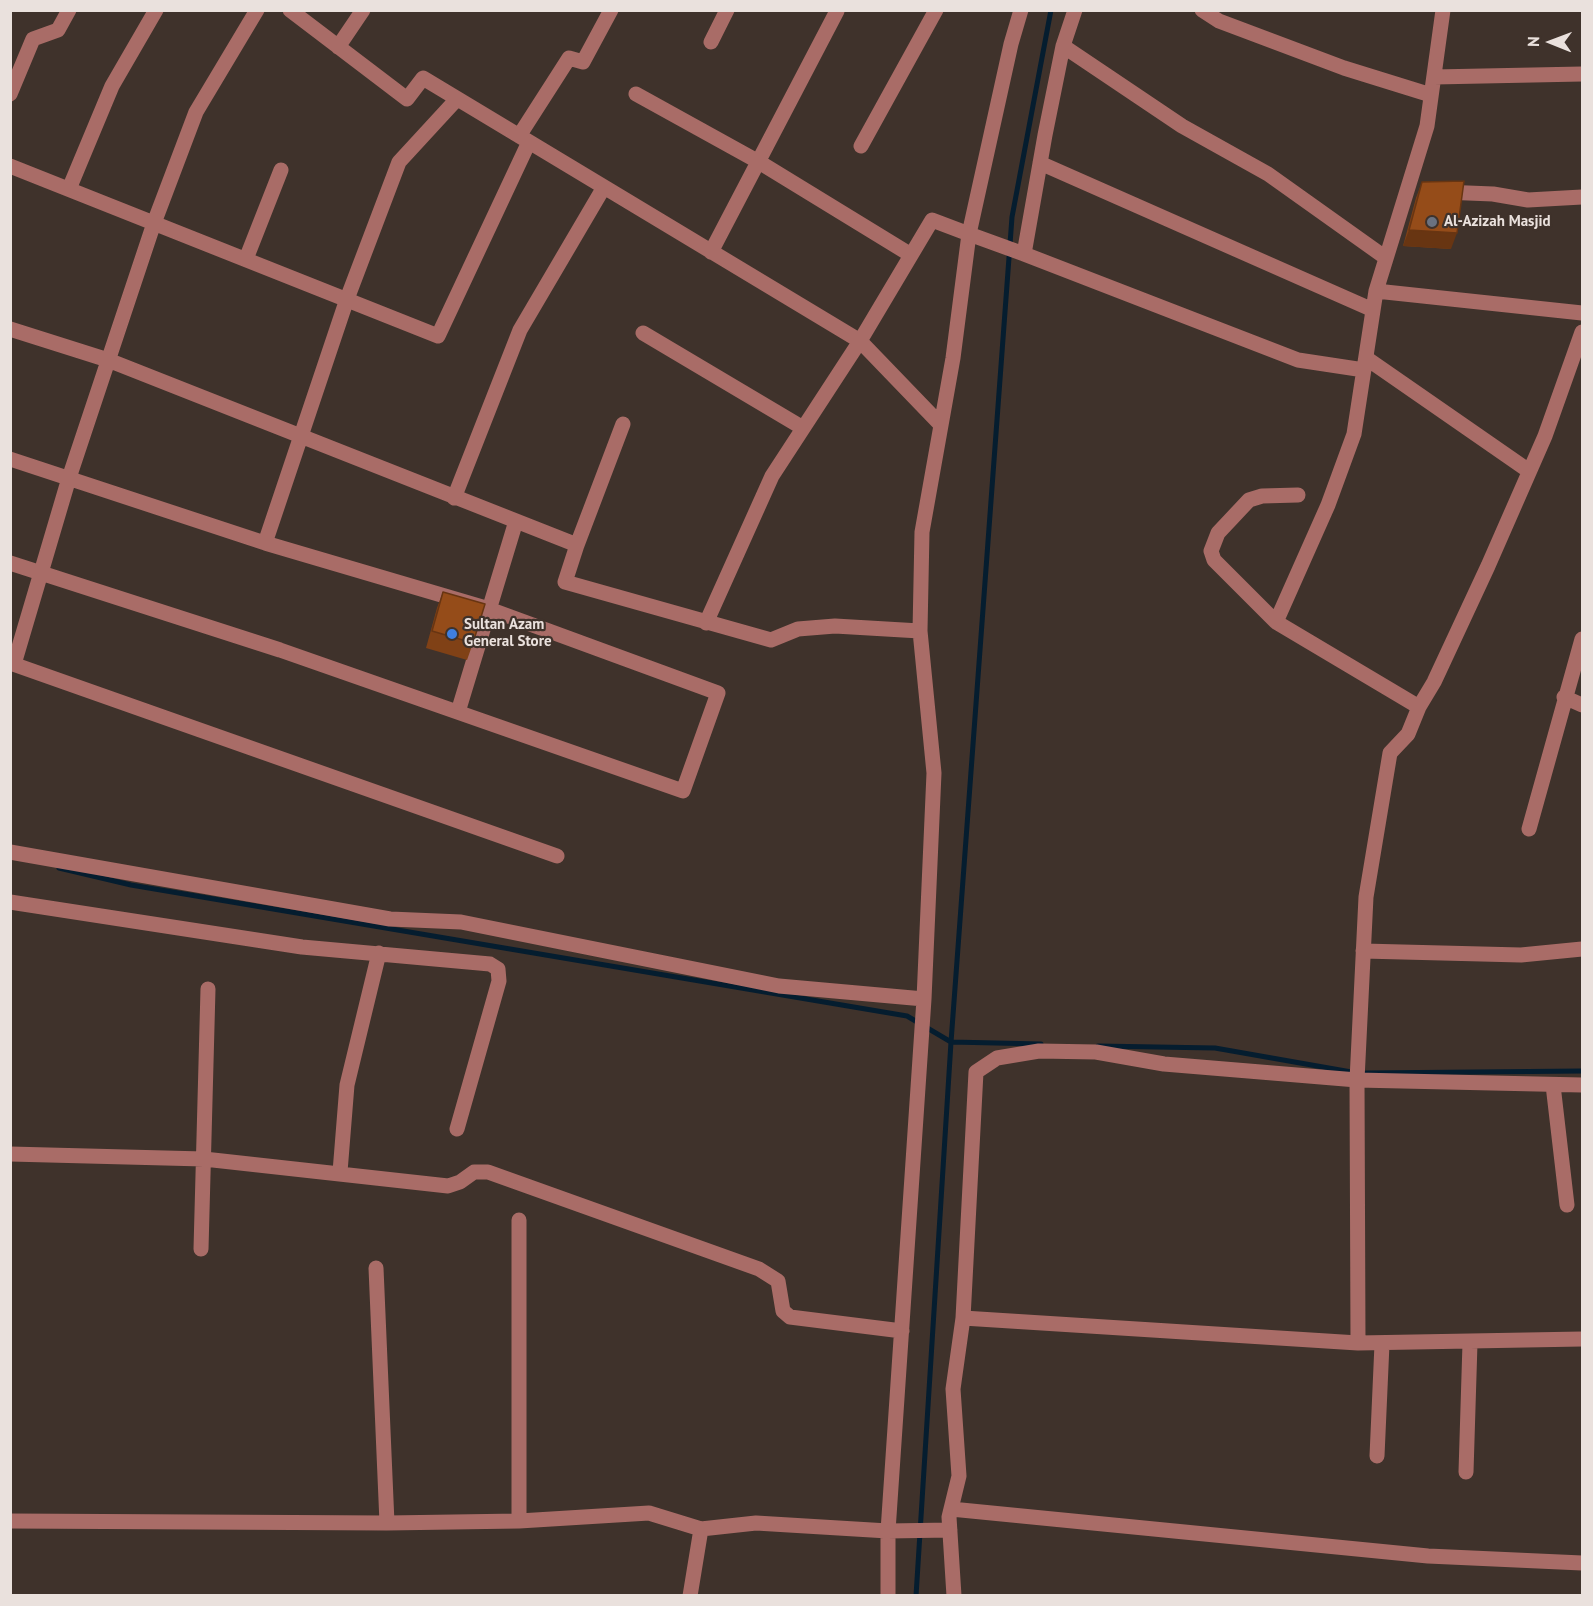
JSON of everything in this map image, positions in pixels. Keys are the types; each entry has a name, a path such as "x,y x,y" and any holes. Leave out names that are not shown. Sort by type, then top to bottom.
{"street":[{"path":"10,94 33,39 58,30 69,10"},
{"path":"69,189 112,86 156,10"},
{"path":"257,10 196,112 154,223 69,478 12,664 556,856"},
{"path":"290,10 406,99 423,78 860,341 940,424"},
{"path":"338,47 363,10"},
{"path":"10,166 438,336 524,139 569,58 583,62 611,10"},
{"path":"711,42 727,10"},
{"path":"861,146 936,10"},
{"path":"1019,253 1064,46 1075,10"},
{"path":"1202,10 1219,21 1344,68 1431,95"},
{"path":"1276,622 1328,505 1354,434 1376,291 1427,126 1443,10"},
{"path":"888,1596 888,1531 924,999 934,772 920,631 922,532 953,358 969,234 1011,44 1021,11"},
{"path":"711,252 837,12"},
{"path":"1064,46 1182,126 1268,174 1386,258"},
{"path":"1434,76 1582,74"},
{"path":"636,94 759,162 911,255"},
{"path":"265,543 347,299 399,162 458,99"},
{"path":"1040,163 1373,310"},
{"path":"246,259 281,170"},
{"path":"454,498 520,330 604,187"},
{"path":"1407,191 1492,194 1528,200 1582,196"},
{"path":"706,624 772,476 860,341 932,220 1298,360 1365,364 1529,471"},
{"path":"1376,291 1582,313"},
{"path":"10,329 108,360 577,545"},
{"path":"1358,1344 1357,1080 1363,951 1366,897 1390,753 1408,734 1419,707 1444,661 1529,471 1582,332"},
{"path":"643,333 803,428"},
{"path":"623,424 577,545 566,582 706,624 771,640 798,629 835,626 920,631"},
{"path":"10,459 265,543 489,609 718,693 683,791 458,712 41,571 10,563"},
{"path":"1298,495 1262,496 1249,500 1225,523 1213,542 1211,551 1220,566 1276,622 1419,707"},
{"path":"458,712 516,521"},
{"path":"1529,829 1582,639"},
{"path":"1564,697 1582,705"},
{"path":"10,852 390,919 461,922 779,986 924,999"},
{"path":"10,902 291,946 480,961 498,969 494,1000 458,1129"},
{"path":"1363,951 1521,955 1582,949"},
{"path":"340,1172 347,1085 379,953"},
{"path":"201,1249 208,989"},
{"path":"954,1596 946,1530 958,1476 954,1389 963,1318 976,1072 997,1058 1039,1051 1096,1052 1164,1065 1357,1080 1582,1085"},
{"path":"1553,1085 1567,1205"},
{"path":"10,1155 204,1159 340,1172 448,1186 474,1172 488,1172 759,1269 778,1281 783,1311 790,1317 902,1331"},
{"path":"519,1220 519,1521"},
{"path":"376,1268 387,1523"},
{"path":"963,1318 1358,1344 1582,1339"},
{"path":"1466,1472 1470,1343"},
{"path":"1377,1456 1382,1344"},
{"path":"951,1509 1405,1555 1582,1563"},
{"path":"10,1521 387,1523 519,1521 649,1513 701,1529 756,1523 888,1531 946,1530"},
{"path":"690,1596 701,1529"}],"building":[{"name":"Al-Azizah Masjid","path":"1464,181 1457,233 1409,230 1422,182"},
{"path":"443,592 485,604 473,643 432,631"}],"waterway":[{"path":"916,1596 951,1042 1012,217 1051,10"},
{"path":"59,868 131,885 907,1016 951,1042 1041,1044"},
{"path":"1098,1046 1215,1048 1357,1073"},
{"path":"1366,1073 1582,1071"}],"place":[{"name":"Al-Azizah Masjid","path":"1432,222"},
{"name":"Sultan Azam General Store","path":"452,634"}]}
